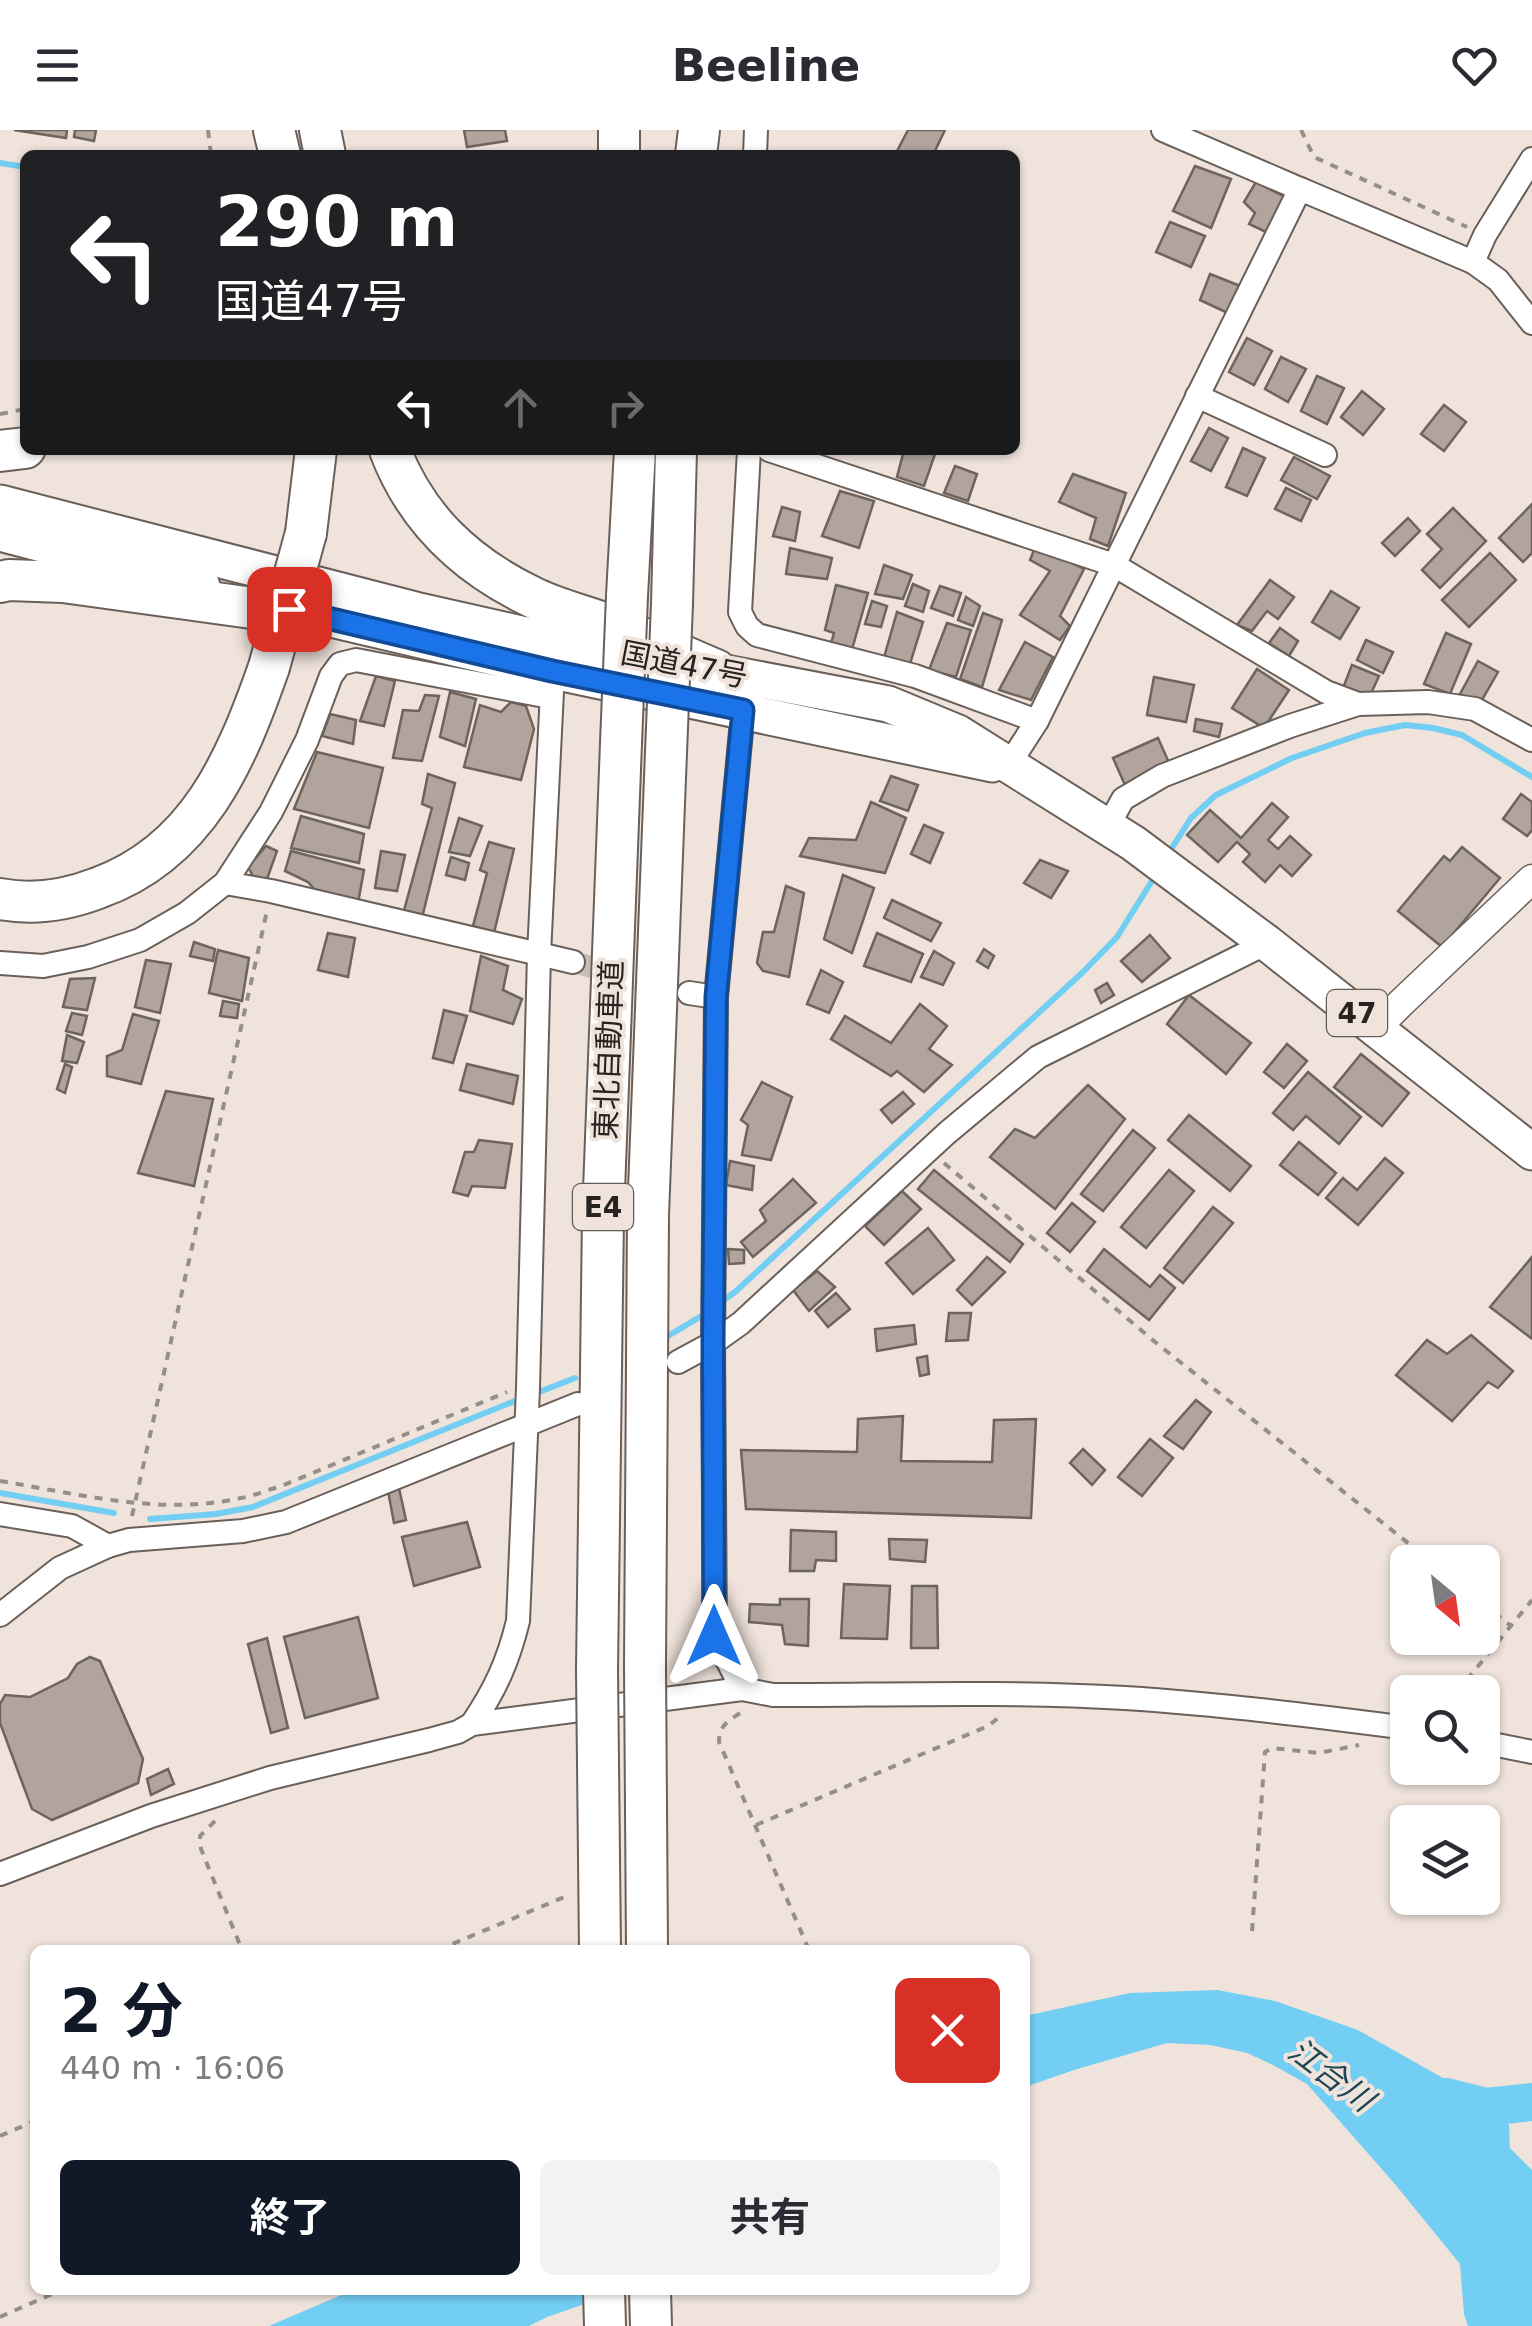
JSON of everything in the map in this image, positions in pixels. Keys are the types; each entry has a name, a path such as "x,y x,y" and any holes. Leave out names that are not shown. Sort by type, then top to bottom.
{"highway":[{"path":"294,532 295,455"},
{"path":"0,899 46,901 116,882 147,865 193,822 217,788 248,723 258,664 315,455"},
{"path":"392,455 414,499 433,526 455,548 492,574 531,597 716,670"},
{"path":"624,455 627,596"},
{"name":"東北自動車道","path":"600,1945 597,1670 602,1217 635,455"},
{"name":"東北自動車道","path":"647,1945 648,1215 676,455"},
{"name":"国道47号","path":"0,502 415,610 888,704 958,733 1121,834 1268,942 1532,1152"},
{"name":"国道47号","path":"0,534 325,618 551,684 743,710 969,761 1008,766"},
{"path":"0,582 62,582 325,618"},
{"path":"0,875 49,878 88,869 151,833 196,776 258,664"},
{"path":"604,2295 604,2326"},
{"path":"650,2295 650,2326"}],"street":[{"path":"1164,130 1474,262 1498,280 1532,322"},
{"path":"1474,262 1484,235 1532,159"},
{"path":"1008,766 1037,721 1300,190"},
{"path":"1197,396 1325,455"},
{"path":"749,455 740,612 747,626 758,635 915,676 1037,721"},
{"path":"784,455 1114,566 1326,692 1358,704"},
{"path":"0,963 44,966 140,940 188,913 225,883 272,812 340,664 356,660 551,684 518,1621 510,1656 494,1692 472,1724"},
{"path":"1121,834 1123,799 1162,776 1358,704 1428,702 1475,709 1532,740"},
{"path":"743,710 716,997 714,1636 747,1691"},
{"path":"1376,1028 1532,879"},
{"path":"225,883 573,962"},
{"path":"678,1362 741,1323 928,1150 1038,1057 1268,942"},
{"path":"688,993 716,997"},
{"path":"0,1615 60,1568 118,1543 243,1531 286,1522 528,1400 578,1404"},
{"path":"0,1514 72,1526 118,1543"},
{"path":"0,1874 151,1816 270,1778 429,1740 472,1724 747,1691 773,1695 1029,1694 1124,1698 1233,1706 1390,1726"},
{"path":"1500,1746 1532,1752"}],"path":[{"path":"1301,130 1314,157 1484,235"},
{"path":"118,1543 133,1504 271,891"},
{"path":"928,1150 1154,1342 1411,1545"},
{"path":"0,1481 133,1504 183,1505 241,1498 528,1400"},
{"path":"1470,1675 1532,1600"},
{"path":"1500,1617 1511,1626"},
{"path":"747,1691 750,1703 723,1725 719,1742 807,1945"},
{"path":"756,1825 988,1726 1029,1694"},
{"path":"1252,1931 1265,1752 1272,1748 1319,1753 1371,1742"},
{"path":"218,1818 200,1836 201,1848 240,1945"},
{"path":"450,1945 569,1895"},
{"path":"0,2136 30,2124"},
{"path":"0,2316 49,2295"}],"water":[{"name":"江合川","path":"1217,1990 1275,2001 1358,2030 1450,2082 1485,2096 1509,2125 1510,2148 1532,2170 1532,2326 1468,2326 1460,2264 1307,2084 1273,2065 1247,2053 1210,2045 1167,2043 1030,2085 1030,2015 1130,1993"},
{"path":"341,2295 611,2295 529,2326 269,2326"}],"building":[{"path":"14,130 67,130 66,138"},
{"path":"75,130 96,130 94,141 74,137"},
{"path":"464,130 505,130 507,141 467,147"},
{"path":"908,130 945,130 935,150 898,150"},
{"path":"1195,166 1231,179 1211,228 1173,211"},
{"path":"1256,182 1285,197 1266,232 1249,224 1255,213 1244,202"},
{"path":"1170,222 1205,236 1191,267 1156,252"},
{"path":"1210,274 1243,287 1230,314 1200,300"},
{"path":"1247,338 1272,351 1254,385 1229,372"},
{"path":"1281,357 1306,369 1288,402 1265,389"},
{"path":"1317,376 1344,388 1327,424 1301,411"},
{"path":"1362,391 1384,409 1363,435 1341,417"},
{"path":"1444,405 1466,422 1444,451 1421,434"},
{"path":"1209,428 1228,438 1211,471 1191,461"},
{"path":"1243,448 1265,458 1247,496 1226,487"},
{"path":"903,455 935,455 924,486 897,477"},
{"path":"1294,457 1330,476 1317,499 1281,480"},
{"path":"955,466 977,474 968,501 944,493"},
{"path":"1073,474 1126,493 1108,546 1090,539 1096,518 1059,502"},
{"path":"1286,488 1311,500 1301,521 1275,509"},
{"path":"840,491 874,501 859,548 822,536"},
{"path":"1532,504 1532,553 1523,562 1499,538"},
{"path":"782,507 800,512 795,541 773,536"},
{"path":"1453,508 1486,541 1440,588 1422,570 1442,549 1427,534"},
{"path":"1408,518 1420,531 1395,556 1382,543"},
{"path":"1036,545 1084,569 1060,616 1070,626 1060,640 1020,615 1050,571 1030,560"},
{"path":"790,548 832,558 827,579 786,574"},
{"path":"1490,553 1516,580 1469,627 1442,600"},
{"path":"884,565 912,575 903,599 875,594"},
{"path":"1270,580 1294,597 1278,619 1267,611 1252,631 1237,625"},
{"path":"913,584 929,591 923,612 905,606"},
{"path":"836,585 868,593 851,653 830,647 834,633 825,630"},
{"path":"940,586 961,593 953,616 931,608"},
{"path":"1331,591 1359,608 1340,639 1312,622"},
{"path":"966,597 980,606 973,626 958,620"},
{"path":"872,601 887,606 881,627 865,624"},
{"path":"897,612 923,622 909,667 883,661"},
{"path":"983,613 1002,620 982,687 960,679"},
{"path":"947,623 971,630 956,677 929,670"},
{"path":"1280,628 1298,641 1289,656 1269,643"},
{"path":"1446,633 1471,644 1450,694 1424,684"},
{"path":"1366,640 1393,652 1383,673 1357,660"},
{"path":"1025,642 1053,657 1031,700 999,690"},
{"path":"1478,661 1498,672 1479,705 1460,694"},
{"path":"1352,665 1379,676 1369,698 1343,688"},
{"path":"1257,669 1289,690 1264,728 1232,708"},
{"path":"376,676 395,681 384,726 360,721"},
{"path":"1154,677 1194,685 1186,722 1147,715"},
{"path":"450,692 476,699 465,746 440,737"},
{"path":"425,695 439,696 422,761 393,758 403,710 419,711"},
{"path":"511,702 526,706 534,729 521,780 464,767 480,705 501,712"},
{"path":"330,714 356,720 353,744 322,736"},
{"path":"1196,719 1222,724 1219,737 1194,731"},
{"path":"1158,738 1170,765 1125,785 1113,758"},
{"path":"317,752 383,768 369,828 294,809"},
{"path":"428,774 455,783 422,918 403,914 432,808 422,804"},
{"path":"891,776 918,785 908,811 880,801"},
{"path":"1521,794 1532,802 1532,830 1527,836 1503,819"},
{"path":"871,802 906,818 885,873 800,856 809,838 856,840"},
{"path":"1272,803 1288,817 1268,840 1278,849 1290,836 1311,855 1292,876 1280,865 1265,882 1243,862 1250,854 1237,842 1218,862 1187,835 1210,810 1241,838"},
{"path":"301,816 364,834 359,863 291,848"},
{"path":"459,818 482,826 470,856 449,852"},
{"path":"924,825 943,833 930,863 911,854"},
{"path":"489,842 514,849 494,933 473,926 487,873 480,870"},
{"path":"266,846 277,851 266,882 254,878 248,867"},
{"path":"1462,847 1500,878 1442,947 1398,911 1444,856 1450,861"},
{"path":"291,851 364,870 358,903 322,898 308,882 285,871"},
{"path":"381,851 405,855 397,891 375,888"},
{"path":"451,857 469,863 465,880 446,875"},
{"path":"1040,860 1068,871 1051,898 1024,883"},
{"path":"843,875 874,888 852,953 824,939"},
{"path":"786,886 804,893 789,977 763,971 757,963 763,932 774,932"},
{"path":"892,900 941,923 931,941 884,918"},
{"path":"328,933 355,938 348,977 318,970"},
{"path":"877,933 923,954 911,982 864,966"},
{"path":"1150,935 1170,958 1142,982 1121,961"},
{"path":"194,942 215,949 213,961 190,956"},
{"path":"984,949 994,956 988,968 977,961"},
{"path":"218,950 249,958 242,1001 209,993"},
{"path":"934,951 954,963 943,985 921,977"},
{"path":"481,956 508,966 503,990 522,999 513,1024 470,1011"},
{"path":"146,960 171,964 160,1013 135,1007"},
{"path":"821,970 843,982 829,1013 807,1004"},
{"path":"95,978 87,1010 63,1007 70,979"},
{"path":"1107,983 1114,995 1101,1003 1095,990"},
{"path":"1189,995 1251,1043 1226,1074 1167,1024"},
{"path":"223,1001 239,1004 237,1018 220,1016"},
{"path":"920,1004 947,1026 929,1049 952,1065 924,1092 897,1071 891,1076 831,1039 845,1016 891,1043"},
{"path":"444,1010 467,1016 453,1063 433,1058"},
{"path":"72,1013 87,1016 82,1035 66,1031"},
{"path":"133,1014 159,1021 141,1084 107,1076 107,1056 122,1050"},
{"path":"67,1035 84,1042 77,1063 62,1061"},
{"path":"1287,1044 1307,1061 1284,1088 1264,1072"},
{"path":"1361,1054 1409,1093 1382,1126 1334,1087"},
{"path":"65,1064 72,1067 65,1093 57,1089"},
{"path":"467,1064 518,1076 513,1104 460,1090"},
{"path":"1308,1072 1361,1117 1339,1144 1306,1116 1293,1130 1273,1113"},
{"path":"762,1082 792,1097 771,1160 742,1155 748,1125 741,1120"},
{"path":"1088,1085 1125,1119 1055,1209 990,1157 1015,1129 1035,1138"},
{"path":"166,1091 213,1099 194,1186 138,1173"},
{"path":"903,1092 914,1104 892,1123 881,1110"},
{"path":"1189,1115 1251,1166 1230,1191 1168,1140"},
{"path":"1133,1130 1155,1148 1103,1211 1081,1194"},
{"path":"479,1140 512,1144 505,1188 472,1186 468,1196 453,1192 465,1152 474,1152"},
{"path":"1299,1142 1336,1173 1318,1195 1280,1165"},
{"path":"1385,1158 1403,1173 1358,1225 1326,1198 1343,1178 1357,1190"},
{"path":"730,1161 754,1166 752,1190 726,1185"},
{"path":"934,1170 1023,1244 1010,1262 918,1189"},
{"path":"1169,1170 1194,1191 1146,1248 1121,1227"},
{"path":"793,1179 816,1203 753,1257 741,1242 766,1221 760,1210"},
{"path":"902,1191 921,1209 884,1245 865,1226"},
{"path":"1072,1203 1095,1222 1070,1252 1047,1233"},
{"path":"1213,1207 1233,1223 1183,1283 1164,1268"},
{"path":"928,1228 954,1260 913,1294 886,1263"},
{"path":"728,1249 744,1250 744,1263 729,1264"},
{"path":"1104,1249 1150,1287 1160,1275 1175,1288 1149,1320 1087,1271"},
{"path":"987,1257 1005,1272 972,1305 957,1290"},
{"path":"1532,1257 1532,1336 1531,1338 1490,1307"},
{"path":"817,1271 835,1287 809,1311 793,1290"},
{"path":"836,1293 850,1309 828,1327 815,1311"},
{"path":"949,1313 971,1313 968,1340 946,1341"},
{"path":"914,1325 916,1344 877,1351 875,1329"},
{"path":"1471,1335 1513,1371 1498,1388 1488,1382 1452,1421 1396,1375 1427,1340 1447,1354"},
{"path":"927,1356 929,1374 920,1376 917,1358"},
{"path":"1196,1400 1211,1412 1183,1449 1164,1436"},
{"path":"903,1416 901,1461 992,1462 994,1420 1036,1419 1031,1518 746,1509 741,1450 857,1452 858,1419"},
{"path":"1150,1439 1173,1458 1142,1496 1118,1477"},
{"path":"1083,1449 1105,1470 1092,1485 1070,1463"},
{"path":"399,1488 406,1520 394,1523 388,1491"},
{"path":"467,1522 480,1567 414,1586 402,1537"},
{"path":"791,1530 836,1532 836,1561 816,1560 814,1571 790,1571"},
{"path":"889,1539 927,1540 925,1562 890,1559"},
{"path":"844,1584 890,1586 887,1639 841,1638"},
{"path":"912,1586 937,1586 938,1648 911,1648"},
{"path":"780,1599 809,1599 808,1646 785,1644 782,1625 749,1622 750,1604 780,1605"},
{"path":"358,1617 378,1698 305,1718 284,1637"},
{"path":"267,1638 288,1728 271,1733 248,1644"},
{"path":"90,1657 100,1661 143,1759 138,1783 52,1820 32,1809 0,1723 0,1704 5,1695 30,1697 68,1678 77,1664"},
{"path":"168,1769 174,1784 151,1795 147,1779"}],"waterway":[{"path":"0,163 20,166"},
{"path":"1168,854 1191,818 1216,795 1292,758 1365,733 1405,725 1462,735 1532,777"},
{"path":"718,1304 1083,972 1117,937 1157,873"},
{"path":"663,1339 708,1312"},
{"path":"534,1394 575,1378"},
{"path":"150,1519 253,1507 522,1398"},
{"path":"0,1493 114,1513"},
{"path":"1446,2097 1486,2107 1532,2102"}],"tunnel":[{"path":"573,962 666,987"}],"route":[{"path":"289,609 552,671 743,710 716,997 714,1636"}]}
